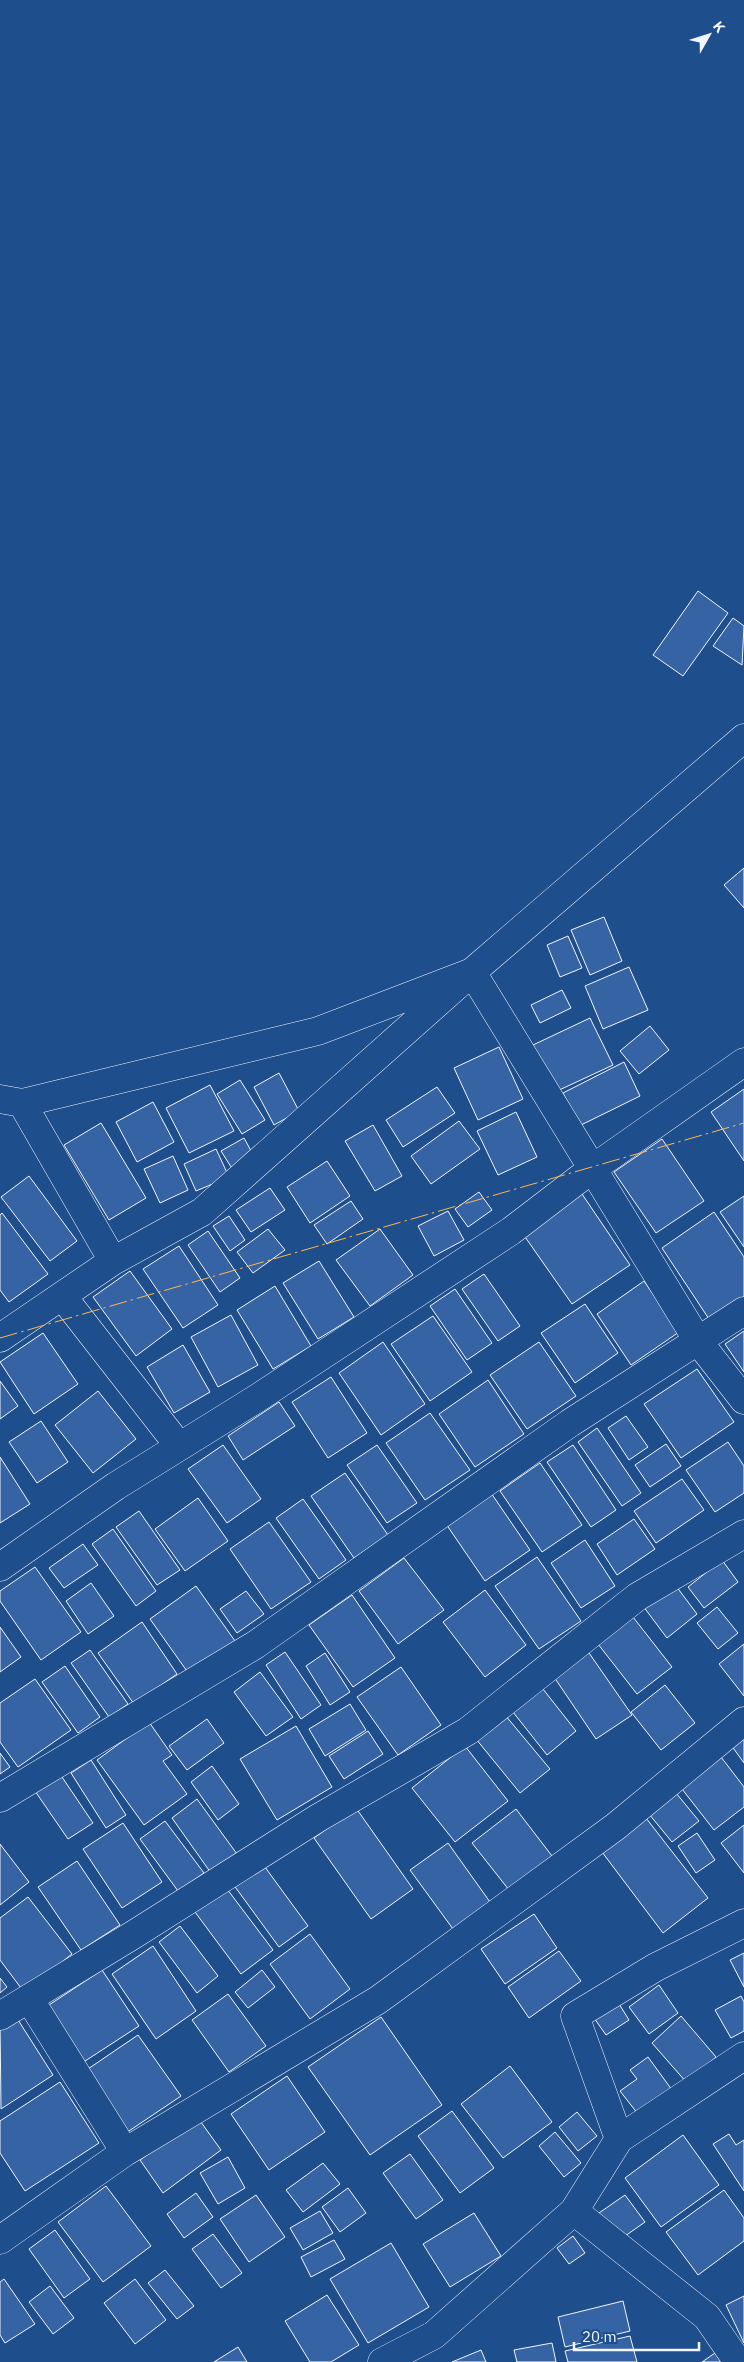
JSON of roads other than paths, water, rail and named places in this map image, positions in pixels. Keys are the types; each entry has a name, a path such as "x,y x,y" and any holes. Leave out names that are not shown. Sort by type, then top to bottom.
{"street":[{"path":"0,1338 63,1297 113,1261 202,1212 472,972 744,738"},
{"path":"113,1261 11,1101 318,1031 472,972"},
{"path":"472,972 698,1341 744,1400"},
{"path":"0,1567 116,1486 256,1399 511,1231 592,1169 744,1062"},
{"path":"63,1297 179,1446"},
{"path":"0,1798 255,1645 570,1423 744,1311"},
{"path":"0,2016 30,2000 318,1818 468,1731 637,1597 744,1534"},
{"path":"0,2240 125,2152 378,2000 615,1827 744,1721"},
{"path":"619,2139 576,2016 656,1967 744,1923"},
{"path":"30,2000 125,2152"},
{"path":"382,2362 434,2335 574,2212 619,2139 744,2056"},
{"path":"574,2212 707,2317 738,2362"}]}
